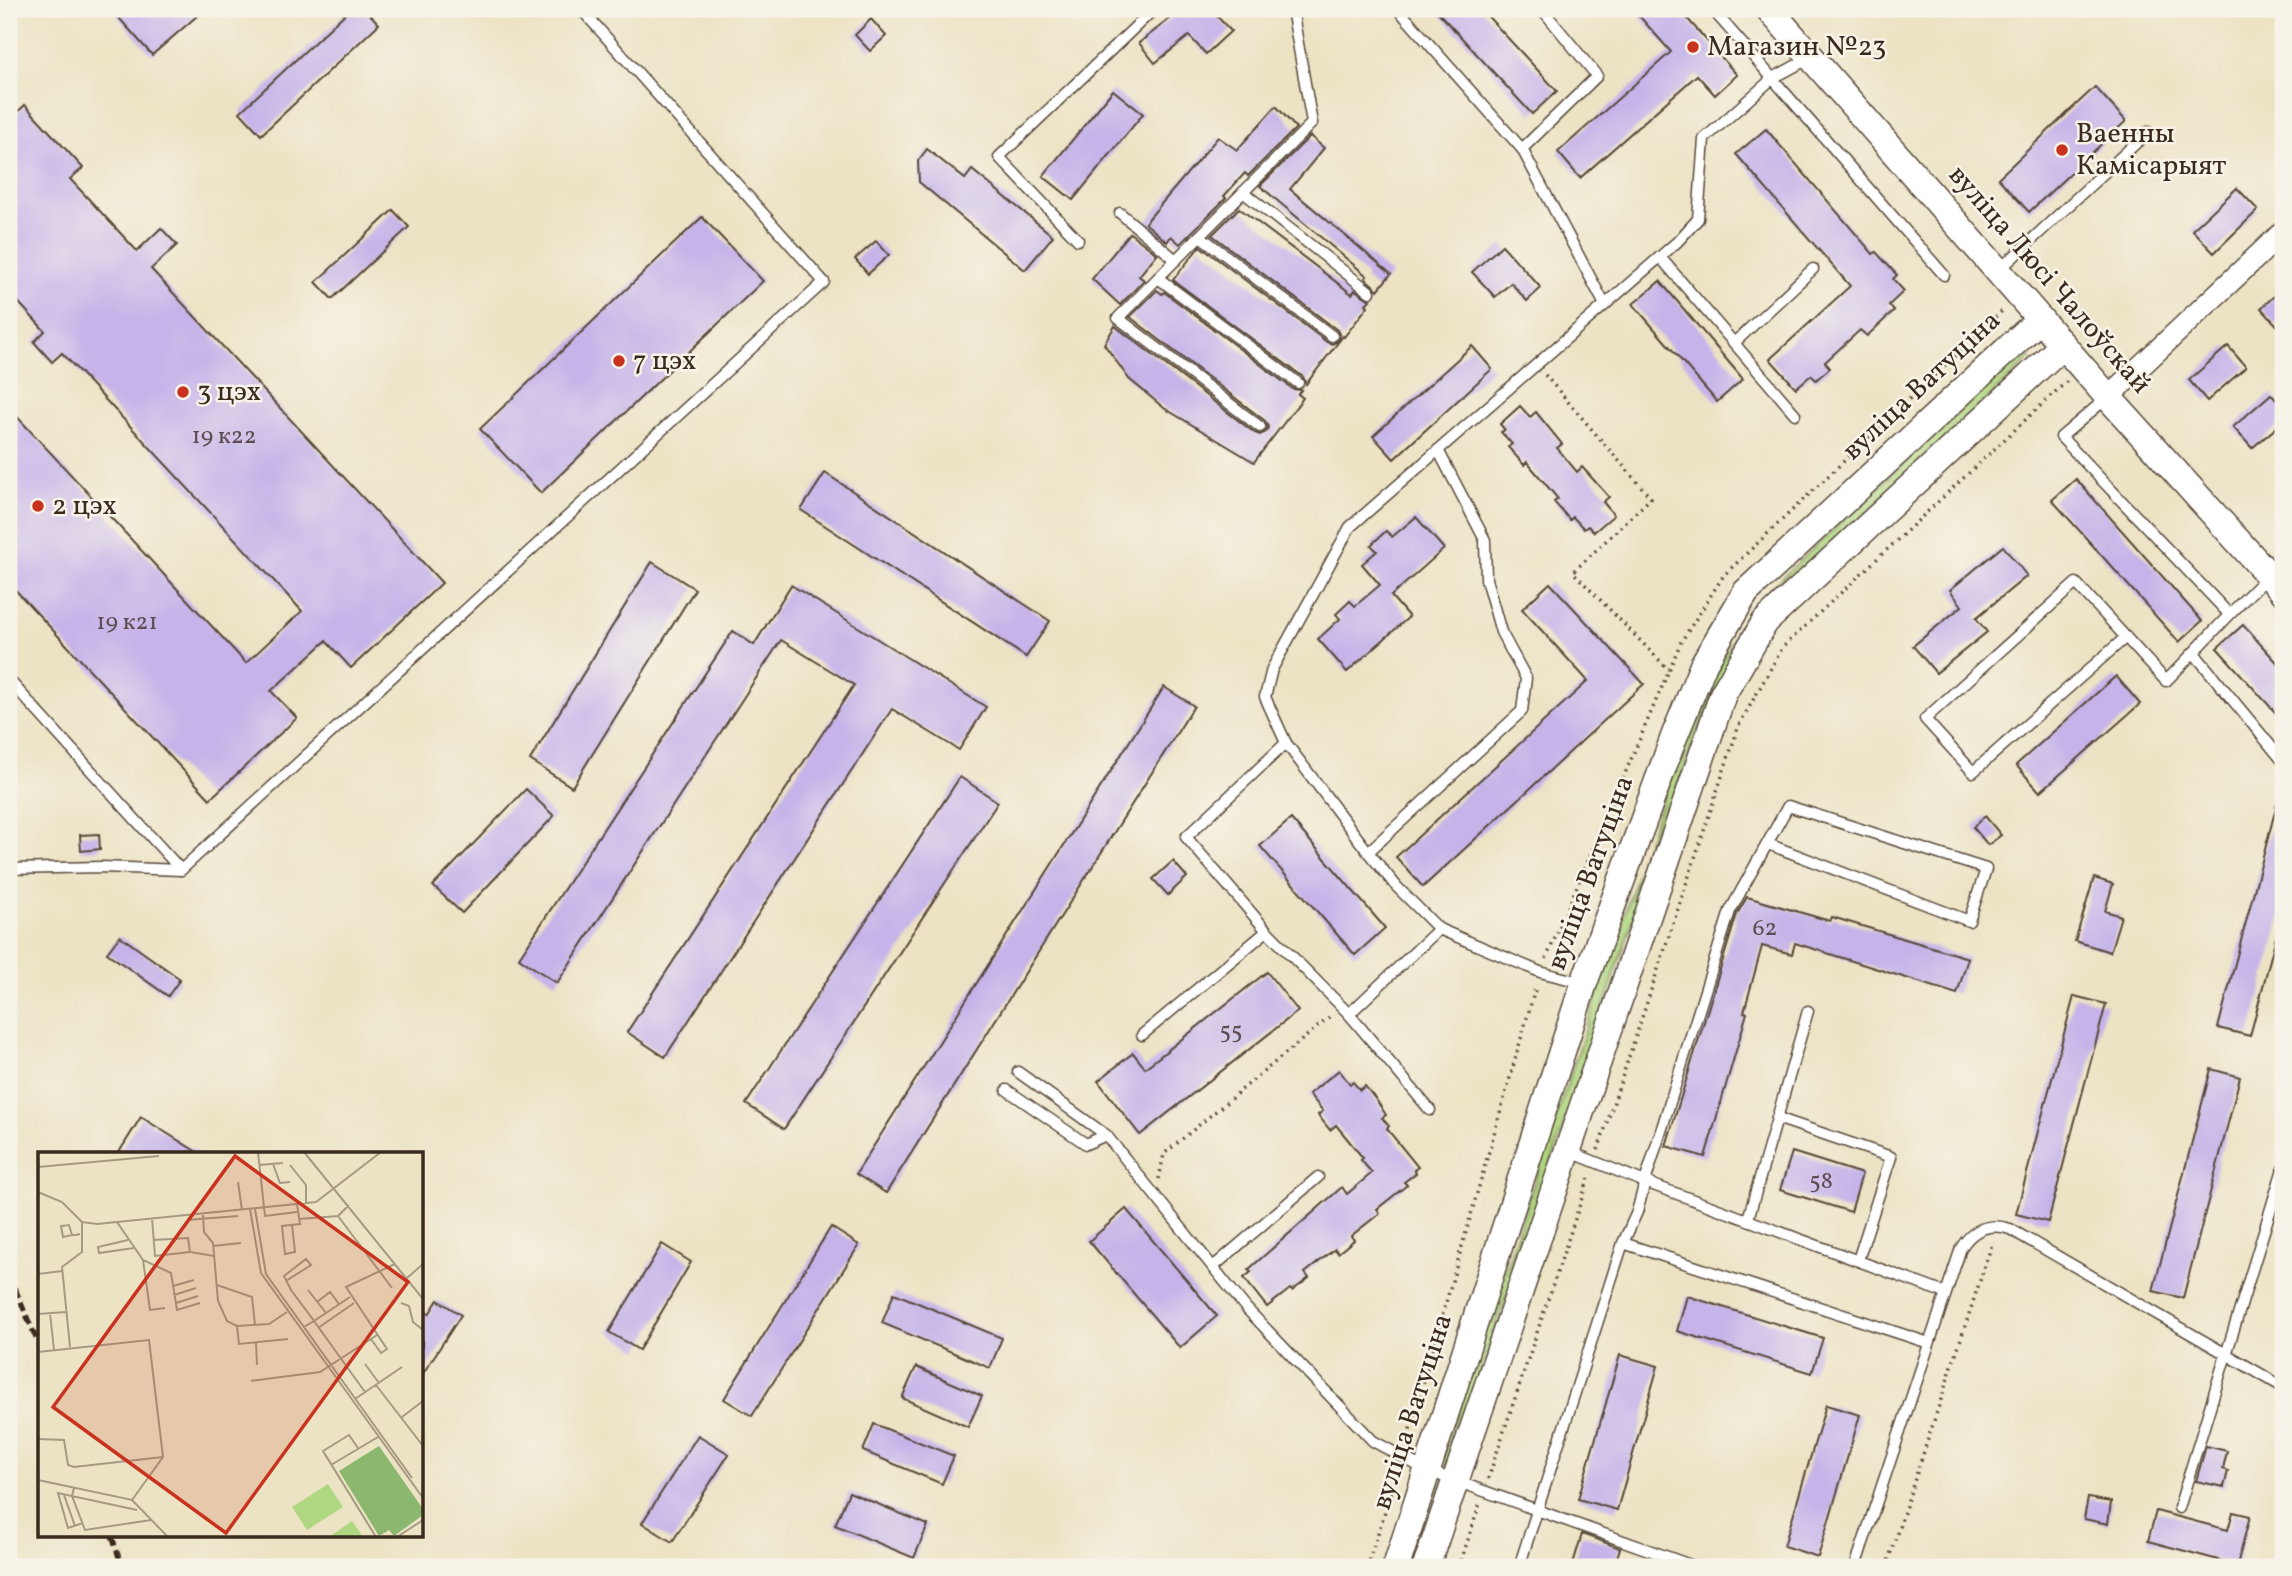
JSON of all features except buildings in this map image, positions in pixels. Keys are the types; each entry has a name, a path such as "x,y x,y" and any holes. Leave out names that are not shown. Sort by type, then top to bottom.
{"street":[{"name":"вуліца Люсі Чалоўскай","path":"1769,9 2108,397 2276,583"},
{"path":"2108,397 2283,232"},
{"name":"вуліца Ватуціна","path":"1396,1567 1584,983 1674,737 1704,663 1746,592 2040,319"},
{"path":"1426,1567 1723,694 1765,622 2063,345"}],"lane":[{"path":"9,869 101,867 181,870 824,282 581,9"},
{"path":"1078,240 999,157 1154,9"},
{"path":"1260,427 1118,318 1312,123 1292,9"},
{"path":"1398,9 1522,149 1605,305"},
{"path":"1522,149 1597,76 1542,9"},
{"path":"1712,9 1944,275"},
{"path":"1584,983 1540,972 1439,929 1397,887 1368,852 1286,743 1265,697 1272,669 1350,527 1660,257 1698,219 1704,139 1773,78 1812,57"},
{"path":"1998,271 2148,132"},
{"path":"1243,192 1370,292"},
{"path":"1121,213 1176,260"},
{"path":"1200,236 1332,335"},
{"path":"1660,257 1795,414"},
{"path":"1734,344 1813,269"},
{"path":"1158,278 1298,383"},
{"path":"2108,397 2061,437 2228,613"},
{"path":"1368,852 1522,711 1526,678 1501,632 1486,579 1485,540 1438,450"},
{"path":"2126,637 1973,772 1925,719 2076,583 2126,637 2166,681 2228,613 2276,583"},
{"path":"2194,653 2283,761"},
{"path":"9,680 181,870"},
{"path":"1286,743 1186,836 1267,931 1345,1009 1430,1110"},
{"path":"1519,1567 1623,1243 1637,1212 1730,911 1788,806 1986,869 1969,921 1768,844"},
{"path":"1345,1009 1439,929"},
{"path":"1142,1035 1267,931"},
{"path":"1748,1219 1808,1011"},
{"path":"1018,1072 1106,1135 1246,1308 1373,1441 1428,1471 1696,1567"},
{"path":"1007,1090 1086,1144 1106,1135"},
{"path":"1777,1118 1891,1157 1858,1260"},
{"path":"1568,1151 1945,1293"},
{"path":"2179,1508 2283,1169"},
{"path":"1213,1267 1318,1177"},
{"path":"1855,1567 1961,1248 1967,1238 1977,1230 1998,1225 2010,1229 2283,1387"},
{"path":"1623,1243 1929,1343"}],"path":[{"path":"1536,364 1651,498 1573,572 1669,670"},
{"path":"1155,1195 1164,1154 1324,1023 1345,1009"},
{"path":"1886,1567 1998,1225"}],"green space":[{"path":"2026,348 2031,358 1753,620 1695,736 1415,1567 1406,1567 1685,732 1747,611"}],"railway":[{"path":"9,1274 38,1343"},
{"path":"113,1538 122,1567"}],"place":[{"name":"Магазин №23","path":"1693,47"},
{"name":"Ваенны Камісарыят","path":"2062,150"},
{"name":"7 цэх","path":"619,361"},
{"name":"3 цэх","path":"183,392"},
{"name":"2 цэх","path":"38,506"}]}
